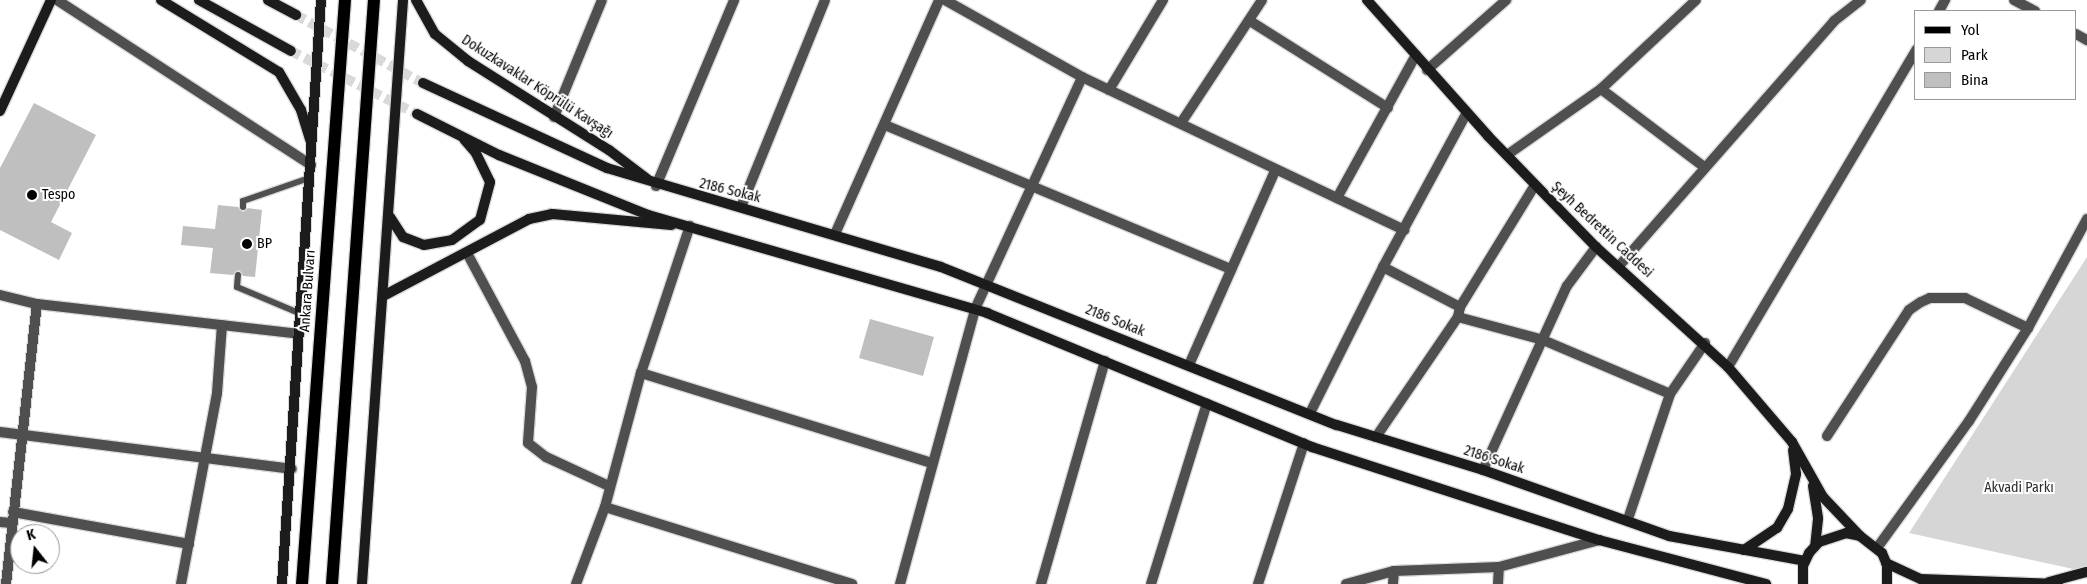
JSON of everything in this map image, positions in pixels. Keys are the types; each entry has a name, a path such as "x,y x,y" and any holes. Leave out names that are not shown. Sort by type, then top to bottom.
{"main road":[{"path":"0,111 50,0"},
{"path":"161,0 279,72 302,110 313,148"},
{"path":"199,0 291,51"},
{"path":"268,0 296,16"},
{"path":"282,584 292,469 300,314 309,178 312,165 321,0"},
{"name":"Ankara Bulvarı","path":"302,584 345,0"},
{"path":"332,584 374,0"},
{"path":"362,584 385,295 403,0"},
{"name":"Dokuzkavaklar Köprülü Kavşağı","path":"416,0 436,34 468,61 609,150 656,186"},
{"name":"Şeyh Bedrettin Caddesi","path":"1367,0 1416,54 1427,70 1535,185 1596,247 1705,343 1728,367 1792,442 1812,483 1860,536 1877,548"},
{"name":"2186 Sokak","path":"423,83 560,148 656,186 741,207 835,234 985,283 1310,413 1376,437 1483,470 1628,519 1669,536 1805,561"},
{"path":"417,114 460,135 648,215 975,309 1304,444 1599,540 1766,584"},
{"path":"390,217 403,237 424,245 452,240 480,220 490,182 476,153 460,135"},
{"path":"385,295 529,219 552,214 690,226"},
{"path":"1744,550 1776,528 1788,510 1796,474 1792,442"},
{"name":"Şeyh Bedrettin Caddesi","path":"1812,483 1818,518 1815,546"},
{"path":"1803,584 1805,561 1815,546 1832,535 1860,536"},
{"path":"1877,548 1886,563 1887,584"},
{"path":"1886,563 1921,579 2058,584"},
{"path":"2045,583 2087,572"}],"street":[{"path":"57,0 312,165"},
{"path":"554,117 602,0"},
{"path":"656,186 734,0"},
{"path":"741,207 825,0"},
{"path":"835,234 939,0"},
{"path":"945,0 1082,77 1182,123 1275,171 1404,230"},
{"path":"1109,90 1163,0"},
{"path":"1182,123 1262,0"},
{"path":"1427,70 1506,0"},
{"path":"1507,155 1601,90 1696,0"},
{"path":"1619,266 1834,21 1861,0"},
{"path":"1932,0 1942,5"},
{"path":"2014,0 2032,10"},
{"path":"1250,21 1388,108"},
{"path":"1728,367 1914,53"},
{"path":"1337,198 1416,54"},
{"path":"900,584 931,463 975,309 985,283 1082,77"},
{"path":"1601,90 1704,167"},
{"path":"1310,413 1383,266 1467,112"},
{"path":"885,124 1031,188 1231,269"},
{"path":"1189,365 1275,171"},
{"path":"1376,437 1459,312 1535,185"},
{"path":"1877,548 1969,421 2028,328 2087,219"},
{"path":"576,584 605,507 609,486 641,373 690,226"},
{"path":"1483,470 1567,286 1596,247"},
{"path":"467,253 525,361 532,387 528,443 546,457 609,486"},
{"path":"1383,266 1459,312 1543,340 1670,394"},
{"path":"0,295 37,304 299,334"},
{"path":"1827,436 1905,317 1921,302 1930,298 1966,298 2028,328"},
{"path":"6,584 37,304"},
{"path":"181,584 217,393 222,325"},
{"path":"1628,519 1670,394 1705,343"},
{"path":"1041,584 1105,362"},
{"path":"641,373 931,463"},
{"path":"1151,584 1206,403"},
{"path":"0,432 292,469"},
{"path":"1258,584 1304,444"},
{"path":"605,507 852,584"},
{"path":"0,522 12,517 189,544"},
{"path":"1346,584 1394,571 1499,567 1599,540"},
{"path":"1498,584 1499,567"},
{"path":"1393,584 1394,571"}],"lane":[{"path":"243,208 243,200 309,178"},
{"path":"238,276 237,287 300,314"}],"green space":[{"name":"Akvadi Parkı","path":"2087,257 2087,572 1909,533"}],"building":[{"name":"Tespo","path":"34,103 96,135 51,222 72,233 59,260 0,230 0,168"},
{"path":"218,205 238,207 243,212 248,208 262,210 255,277 243,276 239,270 233,275 210,273 213,248 181,245 183,226 215,229"},
{"path":"870,319 934,337 923,376 859,358"}],"tunnel":[{"path":"296,15 423,83"},
{"path":"291,51 417,114"}],"place":[{"name":"Tespo","path":"32,195"},
{"name":"BP","path":"247,244"}]}
